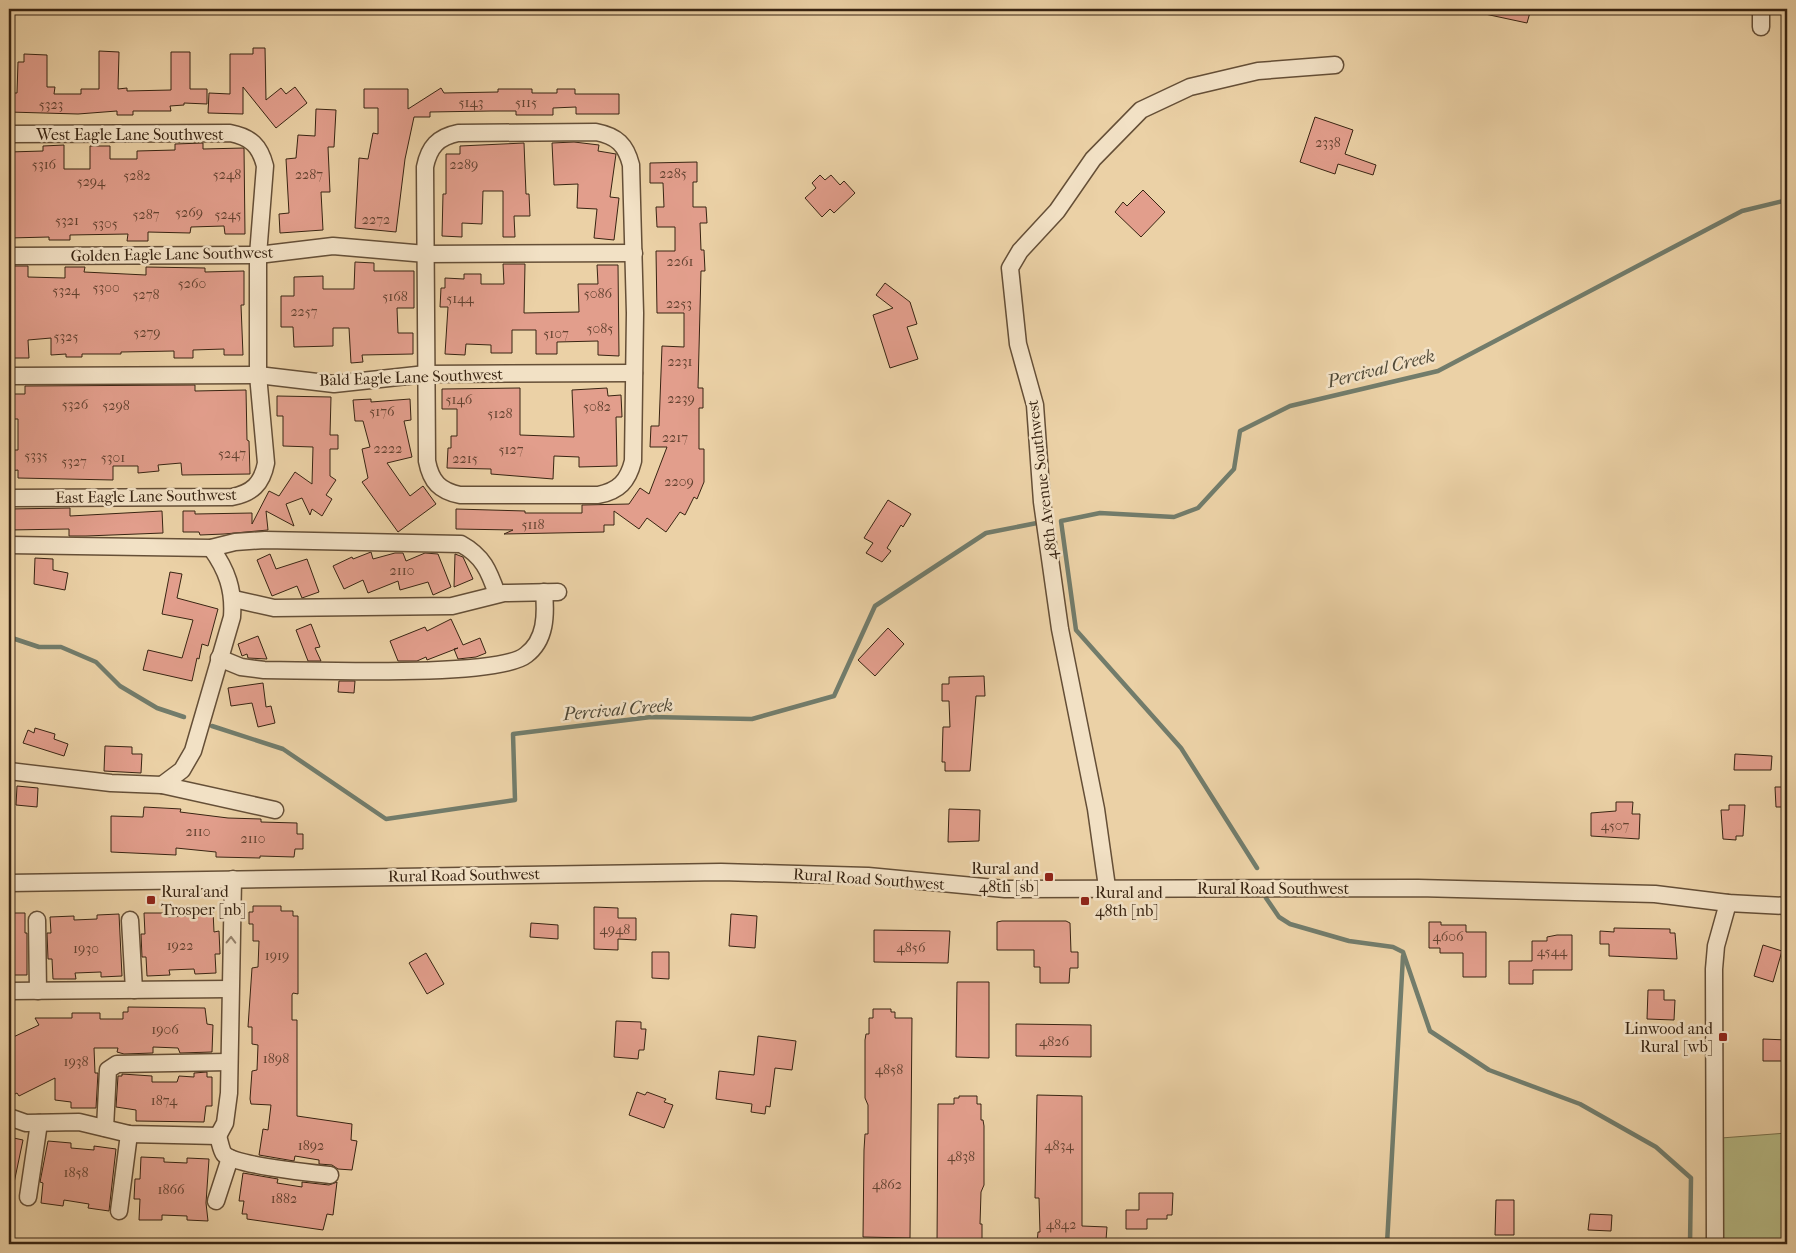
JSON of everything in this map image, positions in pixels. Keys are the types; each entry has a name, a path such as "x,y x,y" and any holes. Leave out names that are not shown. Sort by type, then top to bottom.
{"street":[{"path":"1761,9 1761,27"},
{"name":"48th Avenue Southwest","path":"1107,887 1096,809 1060,629 1042,502 1035,405 1018,344 1010,268 1020,251 1058,211 1093,159 1141,110 1190,87 1258,71 1336,65"},
{"path":"458,132 587,132 609,134 620,141 628,152 631,165 634,253 633,461 630,474 622,485 611,492 598,495 460,496 442,489 429,474 427,461 426,254 425,167 428,154 435,143 445,136 458,132"},
{"name":"West Eagle Lane Southwest","path":"9,134 230,133 243,136 254,143 262,154 265,166 258,255 258,375"},
{"name":"Golden Eagle Lane Southwest","path":"9,256 258,255 333,246 426,254 634,253"},
{"name":"Bald Eagle Lane Southwest","path":"9,376 258,375 334,384 426,374 634,373"},
{"name":"East Eagle Lane Southwest","path":"9,498 232,497 245,494 256,487 264,476 266,463 258,375"},
{"path":"9,545 210,548 235,542 265,540 461,544 474,550 485,563 497,594"},
{"path":"162,784 182,770 194,751 232,617 234,599 225,569 210,548"},
{"path":"219,658 241,667 264,670 444,670 508,664 525,657 536,646 542,634 551,592 497,594 483,600 452,606 274,608 234,599"},
{"path":"9,760 9,770 104,782 162,784 275,810"},
{"name":"Rural Road Southwest","path":"9,883 721,872 868,876 1005,889 1107,887 1524,890 1655,894 1728,904 1787,906"},
{"path":"233,879 229,1093 225,1123 218,1136 223,1154 252,1164 330,1175"},
{"path":"1715,1244 1714,969 1716,946 1728,904"},
{"path":"37,920 38,991"},
{"path":"130,920 134,990"},
{"path":"9,992 230,989"},
{"path":"105,1128 108,1070 117,1064 229,1062"},
{"path":"9,1117 26,1123 79,1122 129,1134 218,1136"},
{"path":"28,1196 39,1123"},
{"path":"120,1211 129,1134"},
{"path":"216,1202 230,1158"}],"green space":[{"path":"1787,1133 1787,1244 1720,1244 1721,1138"}],"building":[{"path":"1486,9 1531,9 1527,23 1485,14"},
{"path":"253,48 265,48 266,100 281,88 286,94 295,87 307,103 276,128 243,87 243,114 208,113 209,93 230,94 230,54 253,54"},
{"path":"99,51 119,52 118,89 127,88 127,91 171,90 171,52 190,52 190,89 207,89 207,104 184,103 184,105 170,106 171,111 133,111 133,115 117,115 117,111 78,114 9,112 9,93 17,93 18,62 24,62 24,54 47,55 47,87 55,87 54,94 81,94 81,89 99,89"},
{"path":"441,88 444,93 498,92 498,89 532,89 532,93 557,93 557,89 575,89 575,94 619,94 619,114 576,114 576,107 553,108 553,115 516,115 516,111 491,111 430,112 430,117 414,117 405,159 396,232 355,228 359,158 368,159 373,133 378,134 378,108 364,108 364,89 408,89 408,109"},
{"path":"316,109 336,110 334,147 328,147 330,192 321,192 323,230 280,233 279,214 289,213 286,159 296,158 298,135 315,136"},
{"path":"1315,117 1353,130 1345,154 1376,165 1373,175 1338,164 1335,174 1300,162"},
{"path":"574,142 599,145 598,151 616,154 610,197 619,198 614,240 594,238 597,209 577,208 578,184 554,185 552,143"},
{"path":"203,143 203,149 244,148 245,234 225,234 224,226 191,227 190,233 148,232 148,241 127,241 128,234 70,235 70,240 49,240 49,237 9,238 9,152 43,151 43,146 64,145 64,169 90,169 90,146 110,146 110,159 137,159 137,151 175,150 175,144"},
{"path":"524,143 526,194 529,194 530,216 514,216 515,237 503,237 503,191 483,191 482,224 462,223 462,237 442,236 443,194 446,194 446,154 460,154 460,146"},
{"path":"697,162 697,182 693,182 693,207 706,207 707,223 700,223 701,250 704,250 705,271 701,271 698,388 703,388 703,408 699,408 699,449 704,449 704,482 697,499 694,497 685,515 680,512 666,532 647,518 639,529 614,511 614,525 604,525 604,532 504,534 513,530 456,529 456,509 525,511 525,513 582,513 582,505 629,504 640,488 649,494 667,447 650,447 651,426 659,426 662,346 684,347 684,313 657,313 656,251 675,251 675,227 657,227 656,207 664,207 663,183 650,183 650,163"},
{"path":"820,175 825,180 831,175 840,185 844,181 855,193 834,213 830,209 822,217 805,198 816,188 812,183"},
{"path":"1143,190 1165,212 1141,237 1115,212 1123,202 1127,206"},
{"path":"355,262 374,263 374,271 414,271 414,308 397,308 398,333 413,333 413,354 362,355 363,362 351,363 349,328 333,328 333,346 294,347 293,327 281,327 281,296 294,296 294,277 323,276 323,289 354,289"},
{"path":"503,264 525,264 524,313 579,312 578,284 598,284 597,265 618,265 619,356 598,355 598,341 557,342 557,354 536,354 536,330 512,330 512,353 491,353 491,345 466,344 465,355 445,354 448,307 440,307 441,288 445,288 445,278 464,279 464,274 481,274 481,284 504,284"},
{"path":"9,266 28,266 28,277 65,278 65,267 85,267 84,272 146,275 146,267 205,268 205,272 244,271 244,305 241,305 243,355 224,355 224,349 193,350 193,358 174,358 174,351 82,354 82,357 66,357 66,354 51,355 51,338 28,340 29,358 9,358"},
{"path":"885,283 910,302 917,324 907,327 918,359 890,368 873,315 893,308 876,295"},
{"path":"195,385 195,391 246,390 250,474 182,475 181,463 158,465 159,471 138,473 138,466 113,466 113,480 18,478 18,470 9,471 9,450 18,450 18,419 14,419 14,409 9,409 9,394 25,394 25,386"},
{"path":"520,388 520,435 574,437 572,390 607,388 608,396 621,395 622,417 616,417 617,466 579,467 579,457 554,456 553,479 491,474 491,469 447,468 451,436 457,436 457,409 442,409 442,389"},
{"path":"277,396 331,397 330,435 338,435 338,449 330,449 330,476 336,480 326,495 332,499 322,516 312,509 310,515 302,498 286,504 294,526 266,511 268,530 200,535 199,532 183,532 183,511 195,511 195,514 252,513 252,524 269,491 279,496 295,472 312,484 313,447 283,446 283,416 277,416"},
{"path":"371,399 371,402 410,399 411,420 404,421 412,457 387,463 410,496 423,486 436,504 398,532 362,482 368,478 362,449 370,447 363,421 355,421 353,400"},
{"path":"888,500 911,514 903,527 901,525 887,548 891,551 882,562 866,553 873,543 864,538"},
{"path":"70,508 70,516 162,511 163,533 69,536 69,529 9,530 9,509"},
{"path":"371,552 373,559 395,553 403,553 406,561 425,553 438,554 451,587 433,595 428,582 400,590 398,581 368,593 363,580 344,589 333,566 352,557 353,559"},
{"path":"270,554 276,569 307,559 319,592 302,598 297,586 272,596 257,560"},
{"path":"455,554 463,557 473,579 454,587"},
{"path":"35,558 53,559 53,570 68,573 65,590 34,584"},
{"path":"170,572 182,574 177,598 218,609 208,646 202,644 192,681 143,670 148,650 182,658 193,620 162,614"},
{"path":"451,619 463,645 480,638 486,653 476,657 458,659 454,649 427,660 426,657 417,661 398,661 390,641 425,627 427,631"},
{"path":"311,624 320,647 315,648 321,661 308,661 296,630"},
{"path":"888,628 904,644 875,676 858,660"},
{"path":"258,636 267,659 248,658 247,654 242,656 238,644"},
{"path":"984,676 985,696 976,696 970,771 945,771 945,762 942,762 943,727 950,727 949,701 942,701 942,684 949,684 949,677"},
{"path":"339,681 355,681 354,693 338,692"},
{"path":"263,683 266,707 271,706 275,723 258,727 252,703 231,706 228,688"},
{"path":"35,728 55,734 54,739 68,744 64,756 23,743 28,730 34,733"},
{"path":"105,746 132,747 132,754 142,754 141,773 104,771"},
{"path":"1735,754 1772,756 1771,770 1734,770"},
{"path":"17,786 38,788 37,807 16,805"},
{"path":"1775,787 1787,787 1787,807 1776,807"},
{"path":"1616,802 1633,802 1632,814 1640,814 1639,839 1591,836 1591,813 1616,811"},
{"path":"1729,805 1745,805 1743,836 1736,836 1736,840 1723,839 1721,810 1729,810"},
{"path":"144,807 181,809 180,812 228,818 261,819 261,822 297,823 297,834 303,834 303,849 295,849 294,857 260,856 260,858 216,857 216,852 176,848 176,855 111,852 111,816 143,817"},
{"path":"949,809 980,810 979,841 948,842"},
{"path":"253,906 281,906 281,911 293,911 293,916 298,916 298,994 293,993 292,995 292,1020 297,1020 297,1116 352,1124 351,1140 357,1141 352,1170 338,1169 332,1165 319,1164 319,1160 295,1156 294,1161 259,1155 263,1129 268,1130 271,1105 251,1104 250,1099 252,1071 257,1070 258,1045 252,1044 252,1027 248,1027 252,968 258,967 259,941 253,941 253,924 249,924 249,912 253,912"},
{"path":"594,907 618,908 618,918 636,918 636,940 618,939 618,950 594,949"},
{"path":"213,911 214,932 219,931 220,954 215,954 216,973 195,974 194,969 169,970 170,975 147,976 146,957 142,957 141,934 145,934 144,913 168,913 168,917 191,916 191,912"},
{"path":"9,913 25,913 27,975 9,975"},
{"path":"119,914 122,976 101,977 101,972 75,973 76,979 53,979 52,959 48,959 47,933 51,933 50,917 74,916 74,920 97,919 97,915"},
{"path":"731,914 757,916 755,948 729,946"},
{"path":"1066,921 1070,923 1071,952 1078,952 1078,968 1070,968 1069,983 1040,983 1040,967 1034,967 1034,950 997,950 997,922"},
{"path":"1429,922 1441,922 1441,925 1466,925 1466,932 1486,932 1486,977 1463,977 1463,953 1440,953 1440,948 1429,948"},
{"path":"531,923 558,925 558,939 530,937"},
{"path":"1614,928 1670,929 1670,933 1675,933 1677,959 1609,956 1609,944 1600,944 1600,931 1614,932"},
{"path":"874,930 950,931 948,963 874,962"},
{"path":"1572,935 1572,970 1533,970 1533,984 1509,984 1509,961 1532,961 1532,941 1547,941 1547,937"},
{"path":"1763,945 1782,951 1773,982 1754,976"},
{"path":"652,952 669,952 669,979 652,978"},
{"path":"426,953 444,984 427,994 409,963"},
{"path":"957,982 989,982 989,1058 956,1057"},
{"path":"1648,990 1664,990 1664,1000 1675,1000 1674,1020 1647,1019"},
{"path":"128,1007 205,1008 207,1024 213,1025 212,1052 180,1053 178,1048 153,1047 153,1053 124,1054 117,1052 118,1048 94,1048 95,1073 98,1073 96,1108 71,1108 71,1102 55,1100 55,1078 19,1096 17,1093 13,1095 9,1087 9,1039 39,1025 35,1018 72,1018 72,1013 100,1013 100,1019 123,1019 123,1012 128,1012"},
{"path":"873,1009 891,1009 891,1012 895,1012 895,1018 912,1018 910,1238 863,1237 864,1150 865,1134 868,1134 868,1105 865,1098 865,1040 866,1034 869,1034 869,1018 873,1018"},
{"path":"616,1021 641,1022 641,1029 646,1029 644,1050 639,1050 638,1059 614,1057"},
{"path":"1016,1024 1091,1025 1091,1057 1016,1056"},
{"path":"758,1036 796,1041 792,1070 775,1068 770,1107 766,1106 765,1114 751,1112 752,1104 716,1099 719,1071 754,1075"},
{"path":"1763,1039 1787,1040 1787,1061 1763,1061"},
{"path":"207,1072 207,1077 212,1077 212,1106 206,1106 204,1122 136,1121 136,1110 116,1107 118,1076 122,1076 122,1074 152,1076 152,1082 177,1082 179,1076 194,1077 194,1073"},
{"path":"637,1092 645,1095 647,1092 666,1099 664,1102 673,1105 664,1128 629,1115"},
{"path":"1037,1095 1082,1096 1082,1226 1107,1227 1106,1240 1082,1239 1082,1244 1037,1244 1038,1232 1040,1232 1039,1198 1035,1198"},
{"path":"959,1096 977,1096 977,1104 981,1104 981,1120 983,1120 984,1126 984,1185 981,1192 980,1224 982,1224 982,1244 937,1244 938,1104 954,1104 954,1098 959,1098"},
{"path":"9,1137 23,1140 14,1183 9,1182"},
{"path":"48,1141 71,1143 71,1148 94,1150 94,1146 116,1149 109,1211 88,1208 89,1204 64,1200 63,1206 41,1203 43,1183 40,1182"},
{"path":"141,1157 164,1158 164,1162 187,1163 187,1158 209,1159 206,1203 208,1221 187,1220 187,1216 162,1215 162,1220 139,1220 140,1199 134,1199 135,1179 140,1179"},
{"path":"243,1173 278,1179 277,1183 302,1187 302,1182 329,1185 337,1182 333,1215 327,1214 323,1230 247,1219 247,1214 242,1214 244,1201 239,1201"},
{"path":"1139,1193 1173,1193 1172,1215 1167,1215 1167,1219 1147,1219 1147,1229 1126,1229 1126,1210 1139,1210"},
{"path":"1496,1200 1514,1200 1514,1235 1495,1235"},
{"path":"1590,1214 1612,1215 1611,1231 1588,1230"}],"waterway":[{"name":"Percival Creek","path":"1257,868 1181,748 1076,630 1061,521 1100,513 1174,517 1198,508 1234,469 1240,431 1290,406 1438,371 1742,211 1787,200"},
{"name":"Percival Creek","path":"212,726 283,749 386,819 515,800 513,734 651,717 752,719 834,696 875,606 986,533 1037,523"},
{"name":"Percival Creek","path":"9,637 39,647 61,647 96,662 120,686 157,708 184,717"},
{"path":"1266,898 1279,917 1290,924 1349,941 1393,947 1403,952 1430,1031 1489,1070 1580,1104 1656,1147 1691,1178 1690,1244"},
{"path":"1387,1244 1403,956"}],"place":[{"name":"Rural and 48th [sb]","path":"1049,877"},
{"name":"Rural and Trosper [nb]","path":"151,900"},
{"name":"Rural and 48th [nb]","path":"1085,901"},
{"name":"Linwood and Rural [wb]","path":"1723,1037"}]}
